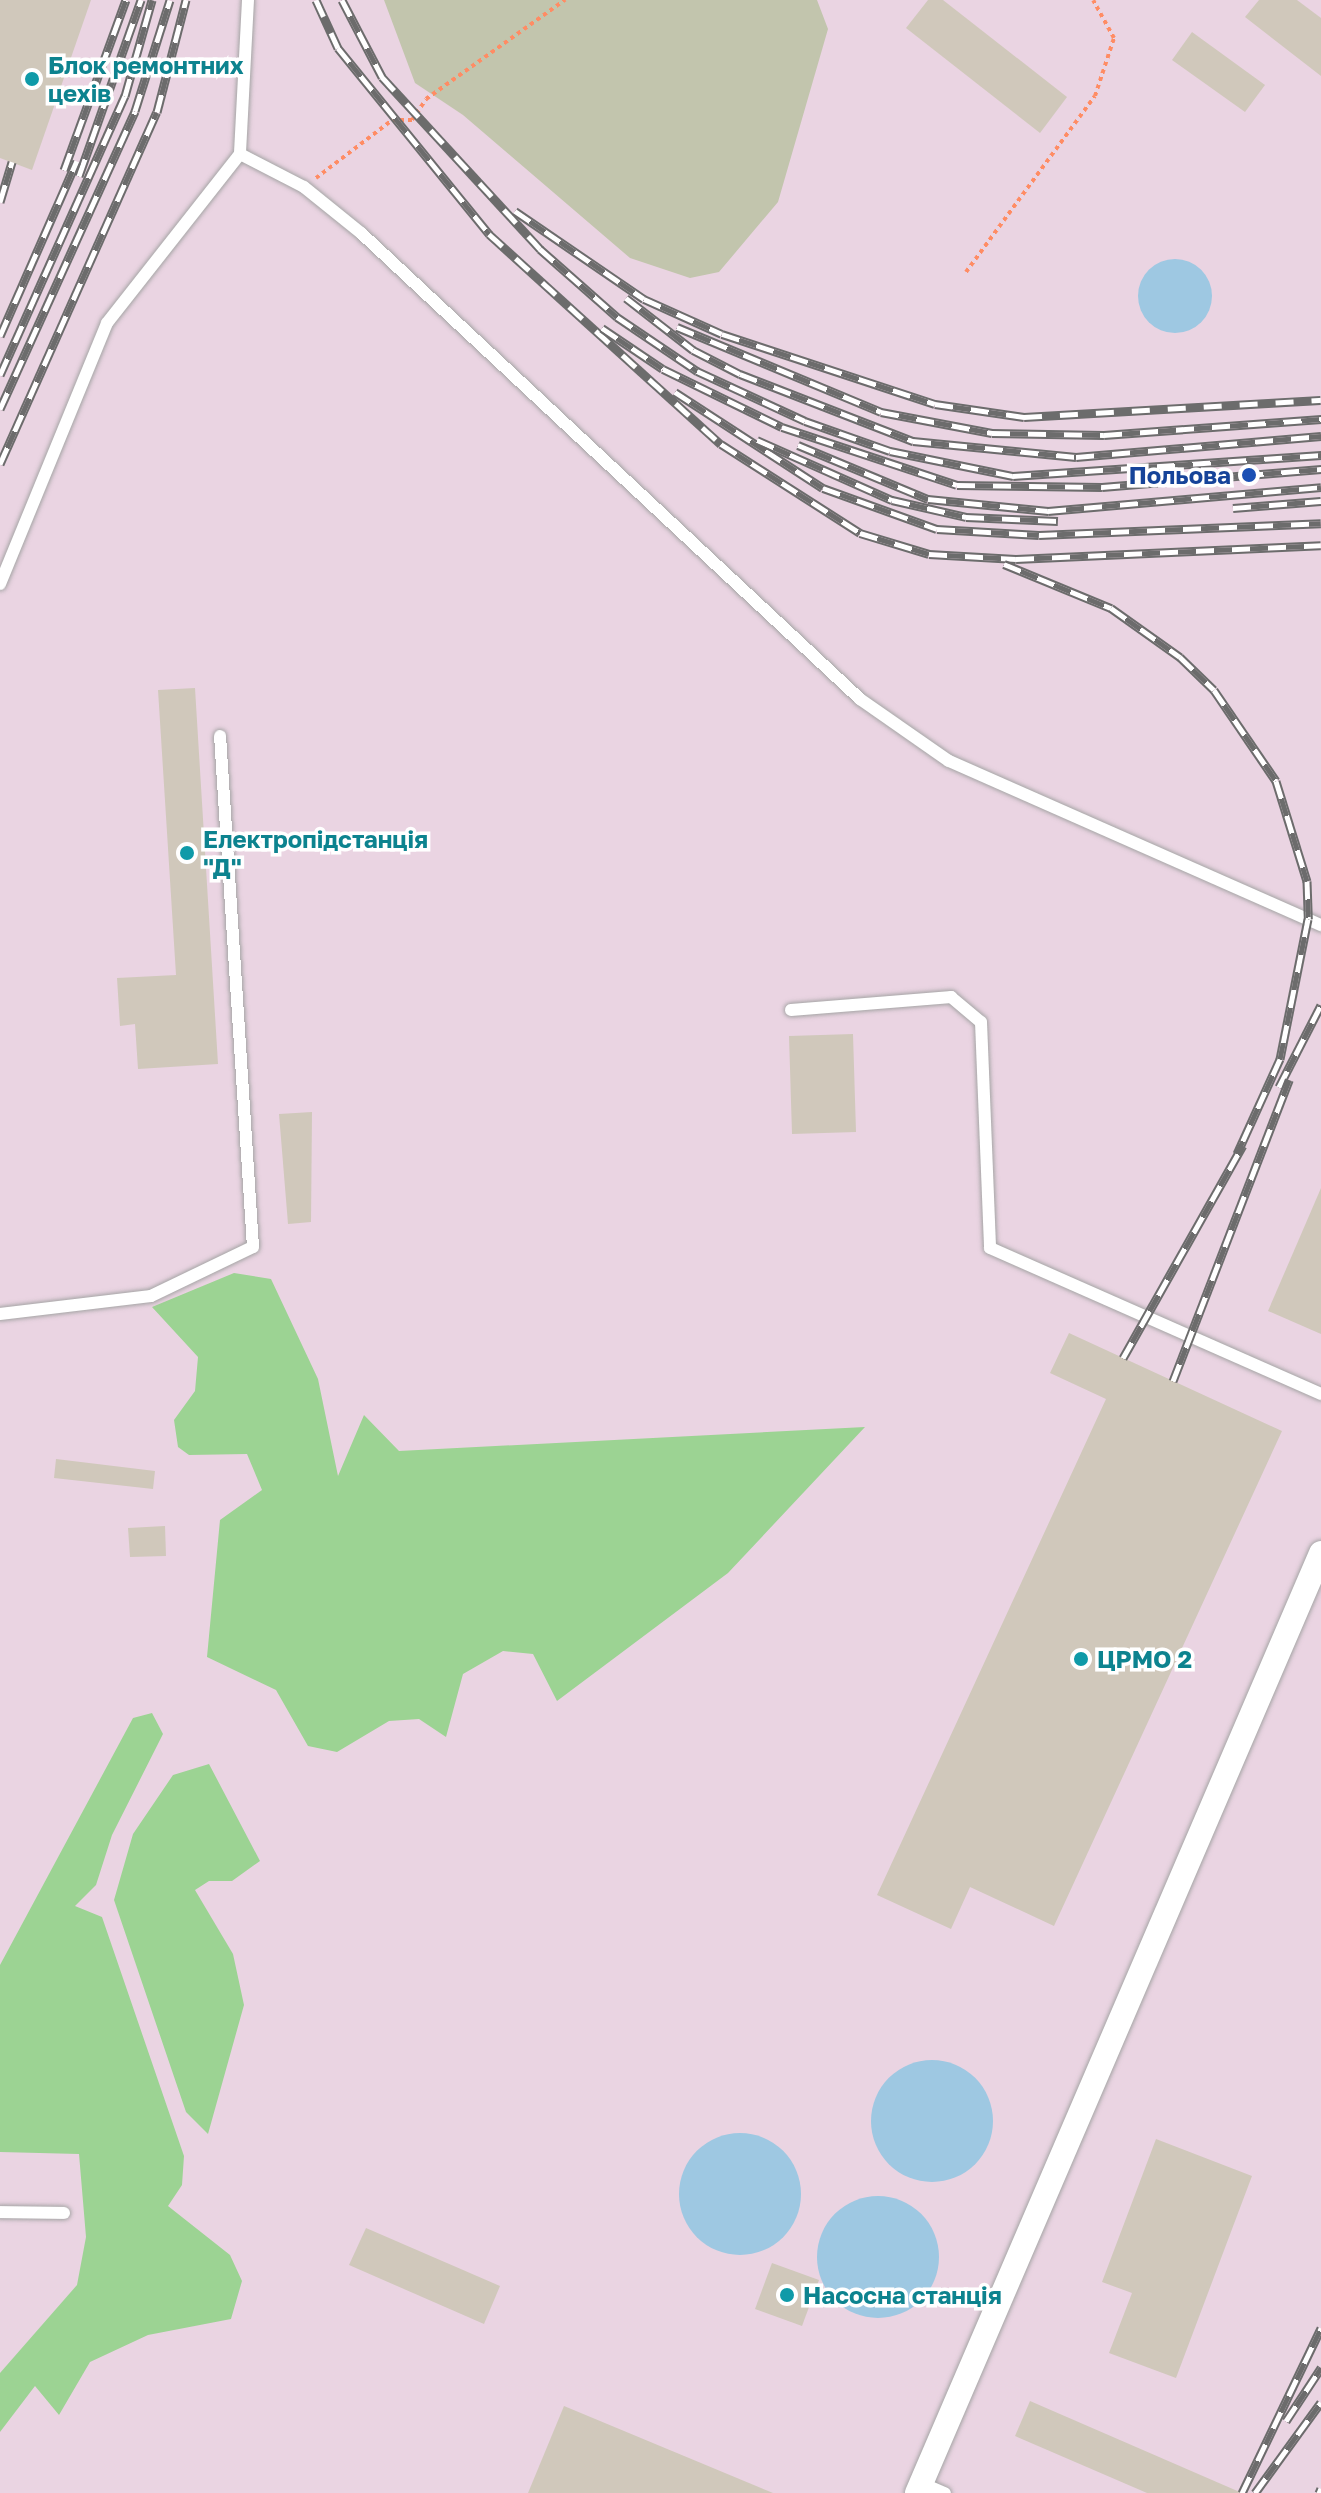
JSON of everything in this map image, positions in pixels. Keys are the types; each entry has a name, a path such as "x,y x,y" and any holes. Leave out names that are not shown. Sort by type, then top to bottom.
{"street":[{"path":"919,2488 1321,1553"}],"lane":[{"path":"0,584 107,323 240,154 248,0"},
{"path":"240,154 304,187 860,699 949,761 1321,925"},
{"path":"0,1314 151,1296 253,1247 220,736"},
{"path":"791,1010 951,997 981,1022 990,1248 1321,1394"},
{"path":"0,2212 64,2213"},
{"path":"919,2488 945,2493"}],"path":[{"path":"304,187 392,120 412,120 426,99 565,0"},
{"path":"966,272 1095,96 1114,38 1093,0"}],"shaded area":[{"path":"0,0 1321,0 1321,2493 0,2493"},
{"path":"384,0 817,0 828,29 778,202 719,272 690,278 630,258 463,115 415,83"}],"green space":[{"path":"234,1273 271,1279 318,1379 338,1476 364,1415 399,1451 865,1427 728,1573 557,1701 533,1654 503,1651 463,1674 446,1737 419,1719 389,1721 337,1752 308,1746 276,1690 207,1657 220,1520 262,1490 247,1454 189,1455 178,1447 174,1420 195,1391 198,1357 152,1307"},
{"path":"152,1713 163,1734 112,1835 96,1885 75,1906 102,1917 184,2156 182,2185 168,2206 230,2255 242,2281 231,2319 148,2335 90,2362 59,2415 35,2386 0,2432 0,2373 77,2285 86,2237 79,2154 0,2152 0,1965 133,1718"},
{"path":"209,1764 260,1861 232,1881 209,1881 195,1890 233,1954 244,2005 208,2134 186,2112 114,1900 133,1834 173,1775"}],"water":[{"path":"1175,259 1196,265 1206,275 1212,296 1206,317 1196,327 1175,333 1154,327 1144,317 1138,296 1144,275 1154,265"},
{"path":"932,2060 955,2065 975,2078 988,2098 993,2121 988,2144 975,2164 955,2177 932,2182 909,2177 889,2164 876,2144 871,2121 876,2098 889,2078 909,2065"},
{"path":"740,2133 763,2138 783,2151 796,2171 801,2194 796,2217 783,2237 763,2250 740,2255 717,2250 697,2237 684,2217 679,2194 684,2171 697,2151 717,2138"},
{"path":"878,2196 901,2201 921,2214 934,2234 939,2257 934,2280 921,2300 901,2313 878,2318 855,2313 835,2300 822,2280 817,2257 822,2234 835,2214 855,2201"}],"building":[{"name":"Блок ремонтних цехів","path":"0,0 91,0 32,170 0,158"},
{"path":"928,0 943,0 1067,97 1040,133 906,28"},
{"path":"1259,0 1297,0 1321,18 1321,76 1245,17"},
{"path":"1192,32 1265,85 1245,112 1172,60"},
{"name":"Електропідстанція \"Д\"","path":"195,688 218,1064 138,1069 135,1024 120,1026 117,978 176,975 158,690"},
{"path":"853,1034 856,1132 792,1134 789,1036"},
{"path":"312,1112 311,1222 288,1224 279,1114"},
{"path":"1321,1188 1321,1334 1268,1311"},
{"name":"ЦРМО 2","path":"1069,1333 1282,1431 1054,1926 970,1887 951,1929 877,1895 1106,1399 1050,1373"},
{"path":"56,1459 155,1471 153,1489 54,1478"},
{"path":"165,1526 166,1556 130,1557 128,1528"},
{"path":"1156,2139 1252,2176 1176,2378 1109,2353 1132,2293 1102,2282"},
{"path":"366,2228 500,2286 484,2324 349,2265"},
{"name":"Насосна станція","path":"772,2263 819,2280 802,2326 755,2309"},
{"path":"1030,2401 1242,2493 1147,2493 1015,2436"},
{"path":"564,2406 773,2493 528,2493"}],"railway":[{"path":"64,170 126,0"},
{"path":"79,176 141,0"},
{"path":"0,375 125,96 152,0"},
{"path":"0,409 135,111 170,0"},
{"path":"0,464 157,112 186,0"},
{"path":"316,0 338,48 489,234 721,444 860,533 929,554 1016,559 1321,545"},
{"path":"342,0 382,77 540,249 617,317 697,371 805,421 890,451 1013,476 1321,455"},
{"path":"0,336 77,161"},
{"path":"0,202 12,162"},
{"path":"515,211 644,299 722,334 935,404 1024,417 1321,400"},
{"path":"626,298 693,350 740,374 913,441 1076,457 1321,436"},
{"path":"677,327 881,412 992,433 1104,435 1321,419"},
{"path":"602,328 663,369 782,427 957,485 1102,487 1321,469"},
{"path":"675,392 823,488 937,529 1039,535 1321,523"},
{"path":"757,440 892,500 966,517 1058,521"},
{"path":"798,445 928,499 1048,511 1321,487"},
{"path":"1233,508 1321,501"},
{"path":"1004,564 1111,608 1180,657 1214,690 1276,781 1307,881 1308,919 1280,1059 1237,1154"},
{"path":"1279,1087 1321,1005"},
{"path":"1173,1381 1289,1080"},
{"path":"1123,1358 1243,1145"},
{"path":"1242,2493 1321,2328"},
{"path":"1286,2421 1321,2368"},
{"path":"1255,2493 1321,2402"},
{"path":"1319,2493 1321,2488"}],"place":[{"name":"Блок ремонтних цехів","path":"32,79"},
{"name":"Польова","path":"1249,475"},
{"name":"Електропідстанція \"Д\"","path":"187,853"},
{"name":"ЦРМО 2","path":"1081,1659"},
{"name":"Насосна станція","path":"787,2295"}]}
